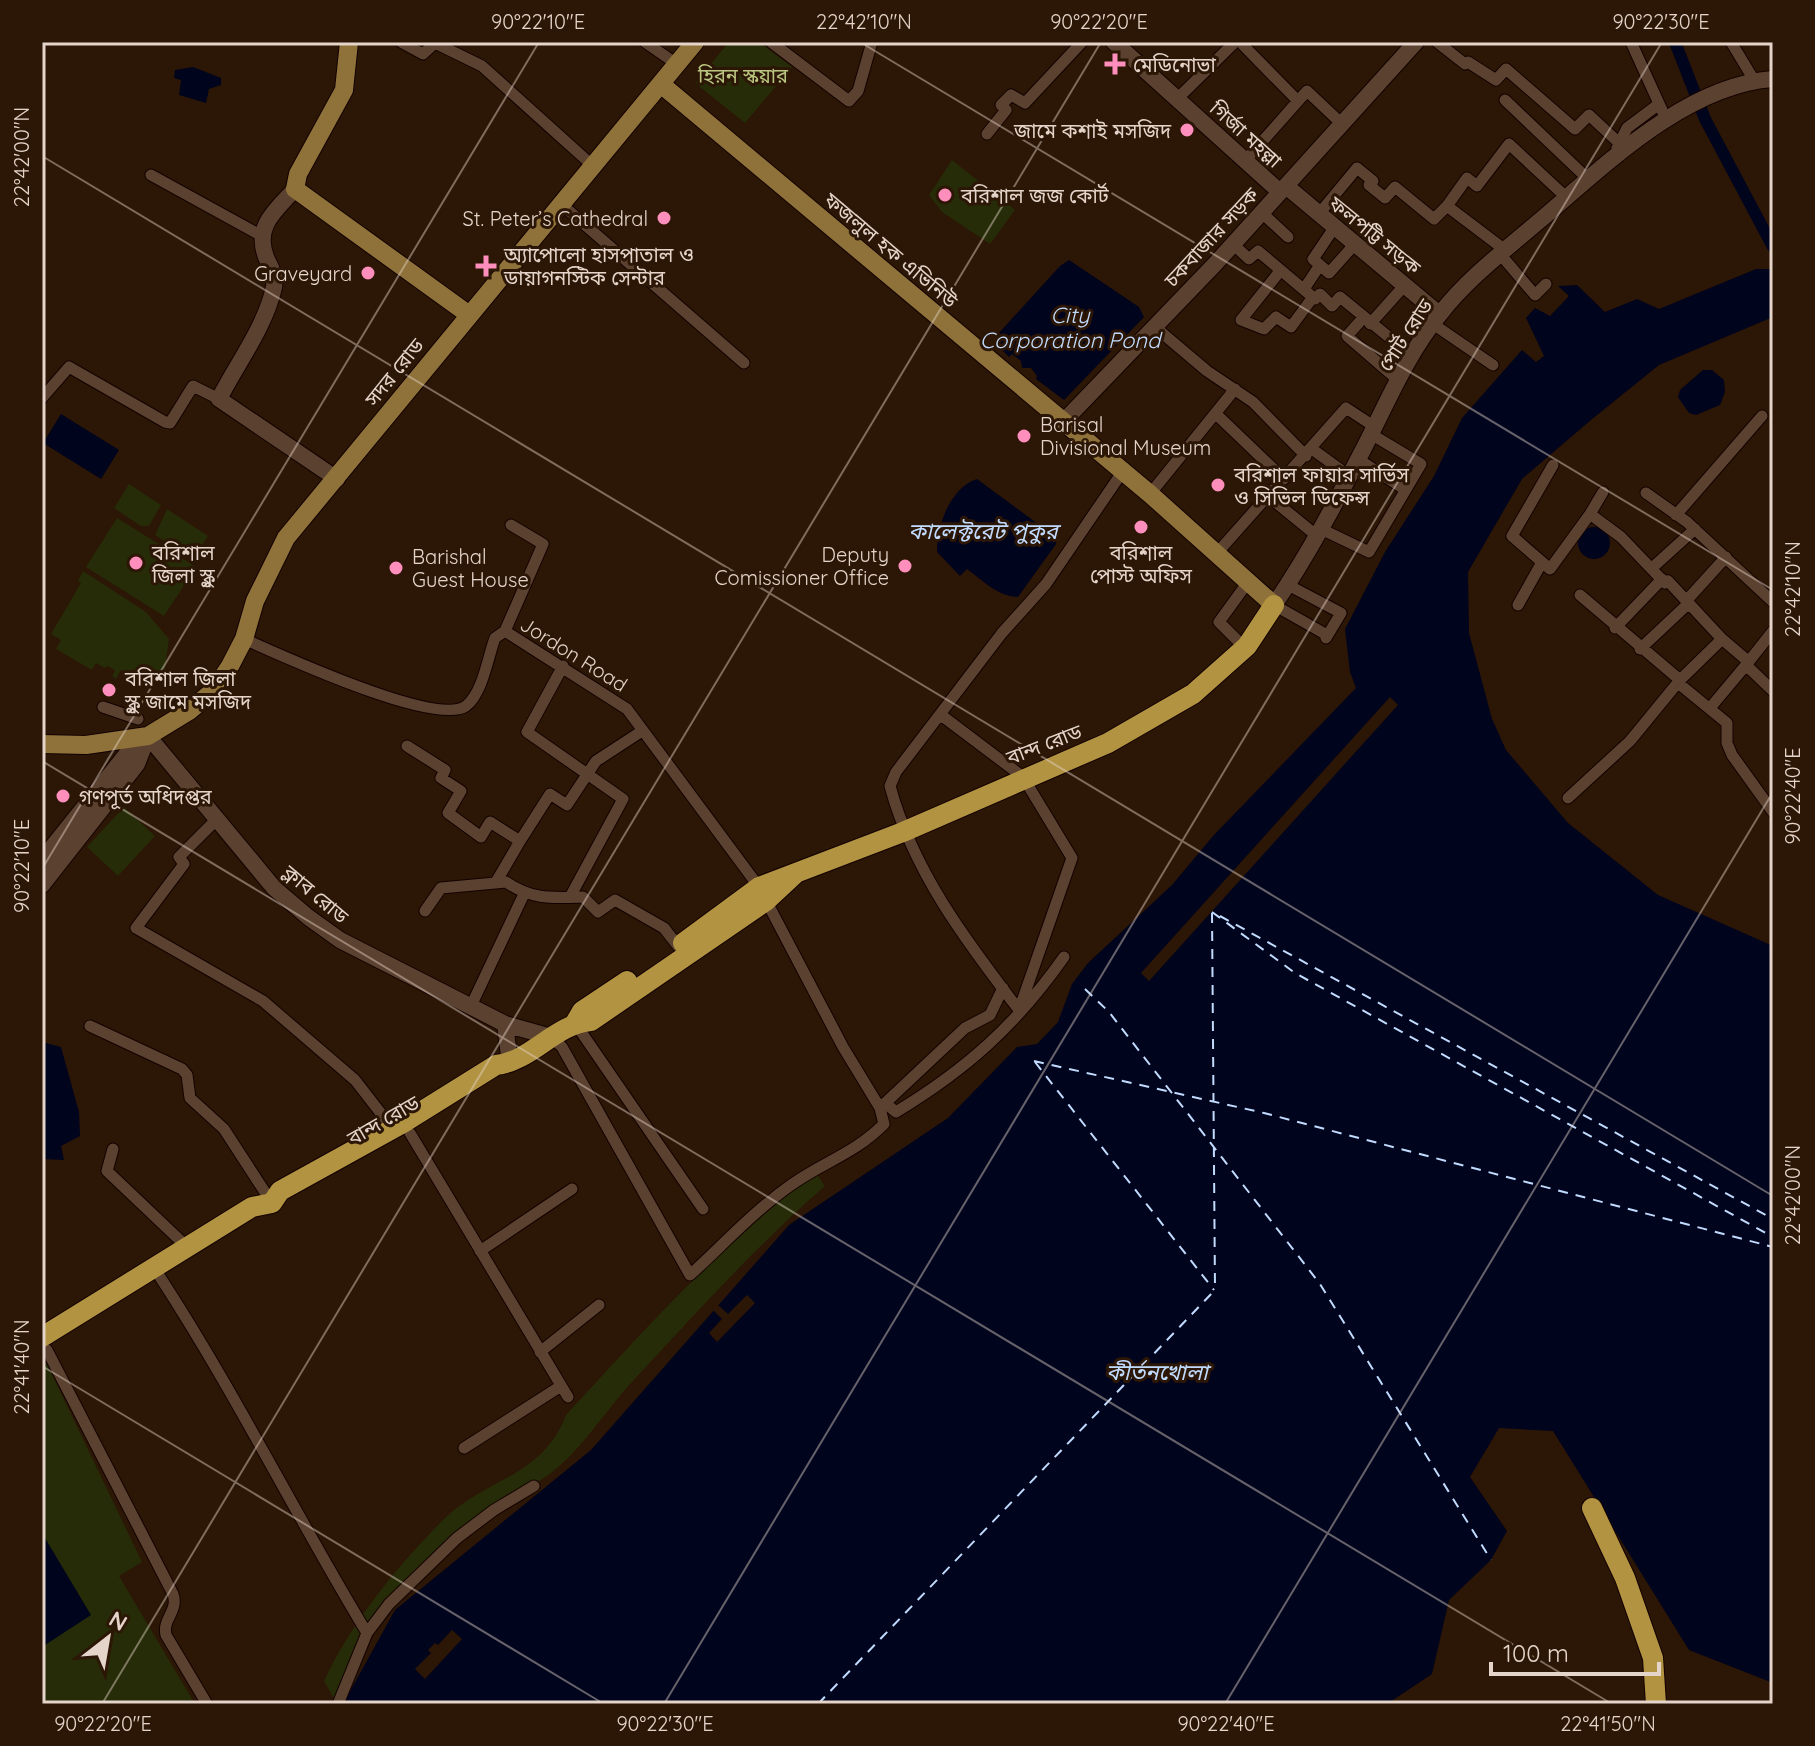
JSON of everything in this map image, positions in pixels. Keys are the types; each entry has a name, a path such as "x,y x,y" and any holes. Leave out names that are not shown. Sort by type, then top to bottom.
{"highway":[{"name":"বান্দ রোড","path":"575,1023 582,1011 678,946 795,874 903,832 1023,777 1097,750 1193,694 1245,648 1274,605"},
{"name":"বান্দ রোড","path":"44,1347 258,1218 280,1191 401,1131 496,1065 510,1064 575,1023 591,1021 762,894"},
{"name":"বান্দ রোড","path":"44,1347 186,1246 252,1207 272,1203"},
{"path":"1592,1508 1625,1578 1653,1658 1656,1704"}],"main road":[{"path":"337,479 219,399 274,286 274,271 266,257 262,236 265,221 295,189 298,174 344,90 349,42"},
{"name":"সদর রোড","path":"140,724 189,711 213,691 244,639 255,601 286,538 695,42"},
{"name":"গির্জা মহল্লা","path":"1114,42 1245,161 1283,189"},
{"name":"চকবাজার সড়ক","path":"1064,421 1233,244 1416,42"},
{"name":"পোর্ট রোড","path":"1274,605 1319,533 1398,380 1436,319 1502,252 1567,198 1616,150 1667,112 1768,82"},
{"name":"ফজলুল হক এভিনিউ","path":"662,85 1123,471 1274,605"},
{"path":"295,189 468,314"},
{"name":"ফলপট্টি সড়ক","path":"1283,189 1404,286 1436,319"},
{"path":"42,744 86,745 140,724"},
{"path":"42,860 125,756 140,724"},
{"path":"42,885 137,764 140,724"},
{"name":"ক্লাব রোড","path":"140,724 215,821 274,888 340,940 505,1024 551,1037"},
{"path":"505,1024 510,1064"}],"street":[{"path":"401,42 423,54 435,43 482,66 593,166"},
{"path":"645,42 678,65"},
{"path":"771,42 849,101 858,91 872,42"},
{"path":"987,134 1006,110 1001,105 1011,95 1025,103 1082,42"},
{"path":"1437,42 1465,64 1468,62 1496,80 1506,69 1575,129 1589,115 1616,150"},
{"path":"1631,42 1667,112"},
{"path":"1731,42 1768,82"},
{"path":"1178,98 1241,43 1298,101"},
{"path":"1245,161 1307,91 1342,124"},
{"path":"1505,100 1588,179"},
{"path":"1318,215 1357,168 1385,198 1395,187 1434,219 1467,178 1477,186 1509,144 1567,198"},
{"path":"151,175 262,236"},
{"path":"561,204 744,363"},
{"path":"1447,206 1502,252 1535,295 1546,284"},
{"path":"1261,212 1288,237"},
{"path":"1334,228 1313,259 1329,273 1354,245"},
{"path":"1233,244 1249,259 1258,251 1308,293 1320,294 1332,306 1340,297 1412,356"},
{"path":"1280,271 1241,320 1264,329 1276,317 1291,327 1320,265"},
{"path":"1398,380 1347,336 1404,286"},
{"path":"1436,319 1493,365"},
{"path":"1155,327 1207,371 1253,402 1309,453 1349,476"},
{"path":"42,398 69,367 165,422 170,423 193,386 219,399"},
{"path":"1150,494 1235,389"},
{"path":"1217,553 1346,408 1421,464 1369,552 1319,533 1268,496"},
{"path":"1216,414 1284,479"},
{"path":"1676,515 1762,416"},
{"path":"1358,459 1404,489"},
{"path":"1518,605 1543,559 1512,536 1553,465"},
{"path":"1019,1010 965,940 903,832 890,786 896,772 1002,633 1046,584 1123,471"},
{"path":"1541,564 1550,569 1603,492"},
{"path":"1646,493 1695,529 1773,602"},
{"path":"1590,514 1621,537 1772,689"},
{"path":"505,631 543,544 511,525"},
{"path":"1652,568 1695,529"},
{"path":"1640,649 1688,602 1726,557"},
{"path":"1615,628 1662,579"},
{"path":"1245,648 1219,622 1248,582"},
{"path":"1274,605 1326,636 1341,613 1288,585"},
{"path":"1580,595 1727,723 1727,743 1732,755 1773,812"},
{"name":"Jordon Road","path":"244,639 367,692 451,710 465,707 475,696 495,638 505,631 627,709 762,894 843,1047 882,1105"},
{"path":"1710,708 1773,631"},
{"path":"1568,798 1630,741 1679,682 1722,639"},
{"path":"563,666 527,732 623,799 570,897"},
{"path":"103,707 140,724"},
{"path":"941,715 1023,777 1072,858 1019,1010"},
{"path":"496,882 550,794 567,805 596,761 642,731"},
{"path":"407,746 445,770 441,778 461,791 448,813 481,837 490,822 520,841"},
{"path":"215,821 179,857 184,864 136,928 263,1001 355,1080 401,1131 480,1251 568,1397"},
{"path":"425,911 441,888 506,882 524,894 539,899 583,897 598,912 615,900 664,928 678,946"},
{"path":"471,1006 524,894"},
{"path":"882,1105 896,1112 940,1085 1004,1033 1019,1010 1064,957"},
{"path":"882,1105 965,1028 990,1015 1003,988"},
{"path":"575,1023 703,1209"},
{"path":"90,1026 182,1069 187,1075 190,1098 224,1129 272,1203"},
{"path":"551,1037 562,1047 690,1275 782,1191 862,1146 884,1124 882,1105"},
{"path":"113,1149 107,1171 186,1246"},
{"path":"480,1251 572,1189"},
{"path":"160,1277 205,1346 317,1550 367,1633"},
{"path":"540,1352 599,1305"},
{"path":"44,1347 173,1594 175,1609 165,1624 166,1635 207,1704"},
{"path":"464,1448 561,1386"},
{"path":"338,1704 367,1633 389,1604 443,1550 494,1510 534,1486"}],"green space":[{"name":"হিরন স্কয়ার","path":"729,42 759,42 792,67 745,123 695,83"},
{"path":"952,160 1015,210 990,244 942,212 929,195"},
{"path":"129,484 161,505 149,526 141,526 114,508"},
{"path":"167,509 208,536 193,559 155,535"},
{"path":"117,518 196,567 164,616 86,567"},
{"path":"83,571 146,612 169,639 165,668 152,688 121,670 116,679 112,676 115,670 107,666 105,668 96,663 92,670 56,649 61,640 51,634 81,583 78,580"},
{"path":"124,807 155,836 118,876 87,847"},
{"path":"816,1173 825,1186 703,1306 633,1381 566,1460 534,1484 515,1492 390,1599 359,1647 334,1699 324,1681 335,1659 377,1596 426,1537 459,1506 528,1465 543,1452 556,1436 566,1415 685,1288 748,1228"},
{"path":"47,1364 142,1562 119,1576 195,1704 42,1704 42,1367"}],"water":[{"path":"193,67 221,78 221,85 209,89 206,103 179,95 181,80 174,78 175,70"},
{"name":"City Corporation Pond","path":"1069,260 1139,307 1144,317 1064,400 1036,379 1031,368 1022,368 1021,361 1012,354 1009,357 996,344 998,334"},
{"name":"কীর্তনখোলা","path":"1756,269 1773,269 1773,317 1659,365 1591,420 1522,479 1468,572 1469,633 1492,719 1506,750 1568,823 1658,895 1773,946 1773,1683 1689,1650 1553,1431 1499,1428 1470,1477 1507,1531 1491,1560 1449,1600 1432,1674 1387,1704 343,1704 395,1610 591,1450 789,1225 948,1118 1017,1047 1037,1044 1058,1022 1072,984 1088,963 1172,885 1213,836 1356,688 1350,672 1345,629 1385,552 1434,476 1462,418 1522,350 1536,362 1544,356 1526,318 1535,308 1550,316 1569,296 1558,286 1577,285 1605,312 1637,299 1659,309"},
{"path":"1703,370 1712,370 1724,380 1725,392 1720,405 1696,415 1689,413 1678,397 1680,390"},
{"path":"61,414 119,450 101,479 43,443"},
{"name":"কালেক্টরেট পুকুর","path":"977,479 1057,538 1056,544 1018,597 997,591 967,569 960,576 937,552 939,530 952,499 959,490"},
{"path":"1594,527 1606,531 1610,543 1606,555 1594,559 1582,555 1578,543 1582,531"},
{"path":"42,1042 61,1047 79,1112 80,1136 61,1146 64,1160 42,1159"},
{"path":"42,1533 91,1615 42,1647"}],"pier":[{"path":"1390,697 1398,705 1149,981 1141,973"},
{"path":"747,1295 755,1303 717,1342 709,1333 722,1319 712,1309 717,1304 728,1314"},
{"path":"452,1630 462,1639 425,1679 415,1669 431,1653 428,1650 435,1643 438,1645"}],"waterway":[{"path":"1675,42 1705,119 1773,247"}],"ferry route":[{"path":"1212,912 1295,973 1773,1237"},
{"path":"1212,913 1215,1290"},
{"path":"1220,916 1773,1219"},
{"path":"1085,989 1109,1012 1320,1284 1491,1560"},
{"path":"1034,1061 1264,1113 1773,1247"},
{"path":"1035,1062 1214,1290"},
{"path":"818,1704 1215,1290"}],"place":[{"name":"মেডিনোভা","path":"1115,64"},
{"name":"জামে কশাই মসজিদ","path":"1187,130"},
{"name":"বরিশাল জজ কোর্ট","path":"945,195"},
{"name":"St. Peter’s Cathedral","path":"664,218"},
{"name":"অ্যাপোলো হাসপাতাল ও ডায়াগনস্টিক সেন্টার","path":"486,266"},
{"name":"Graveyard","path":"368,273"},
{"name":"Barisal Divisional Museum","path":"1024,436"},
{"name":"বরিশাল ফায়ার সার্ভিস ও সিভিল ডিফেন্স","path":"1218,485"},
{"name":"বরিশাল পোস্ট অফিস","path":"1141,527"},
{"name":"বরিশাল জিলা স্কুল","path":"136,563"},
{"name":"Deputy Comissioner Office","path":"905,566"},
{"name":"Barishal Guest House","path":"396,568"},
{"name":"বরিশাল জিলা স্কুল জামে মসজিদ","path":"109,690"},
{"name":"গণপূর্ত অধিদপ্তর","path":"63,796"}]}
